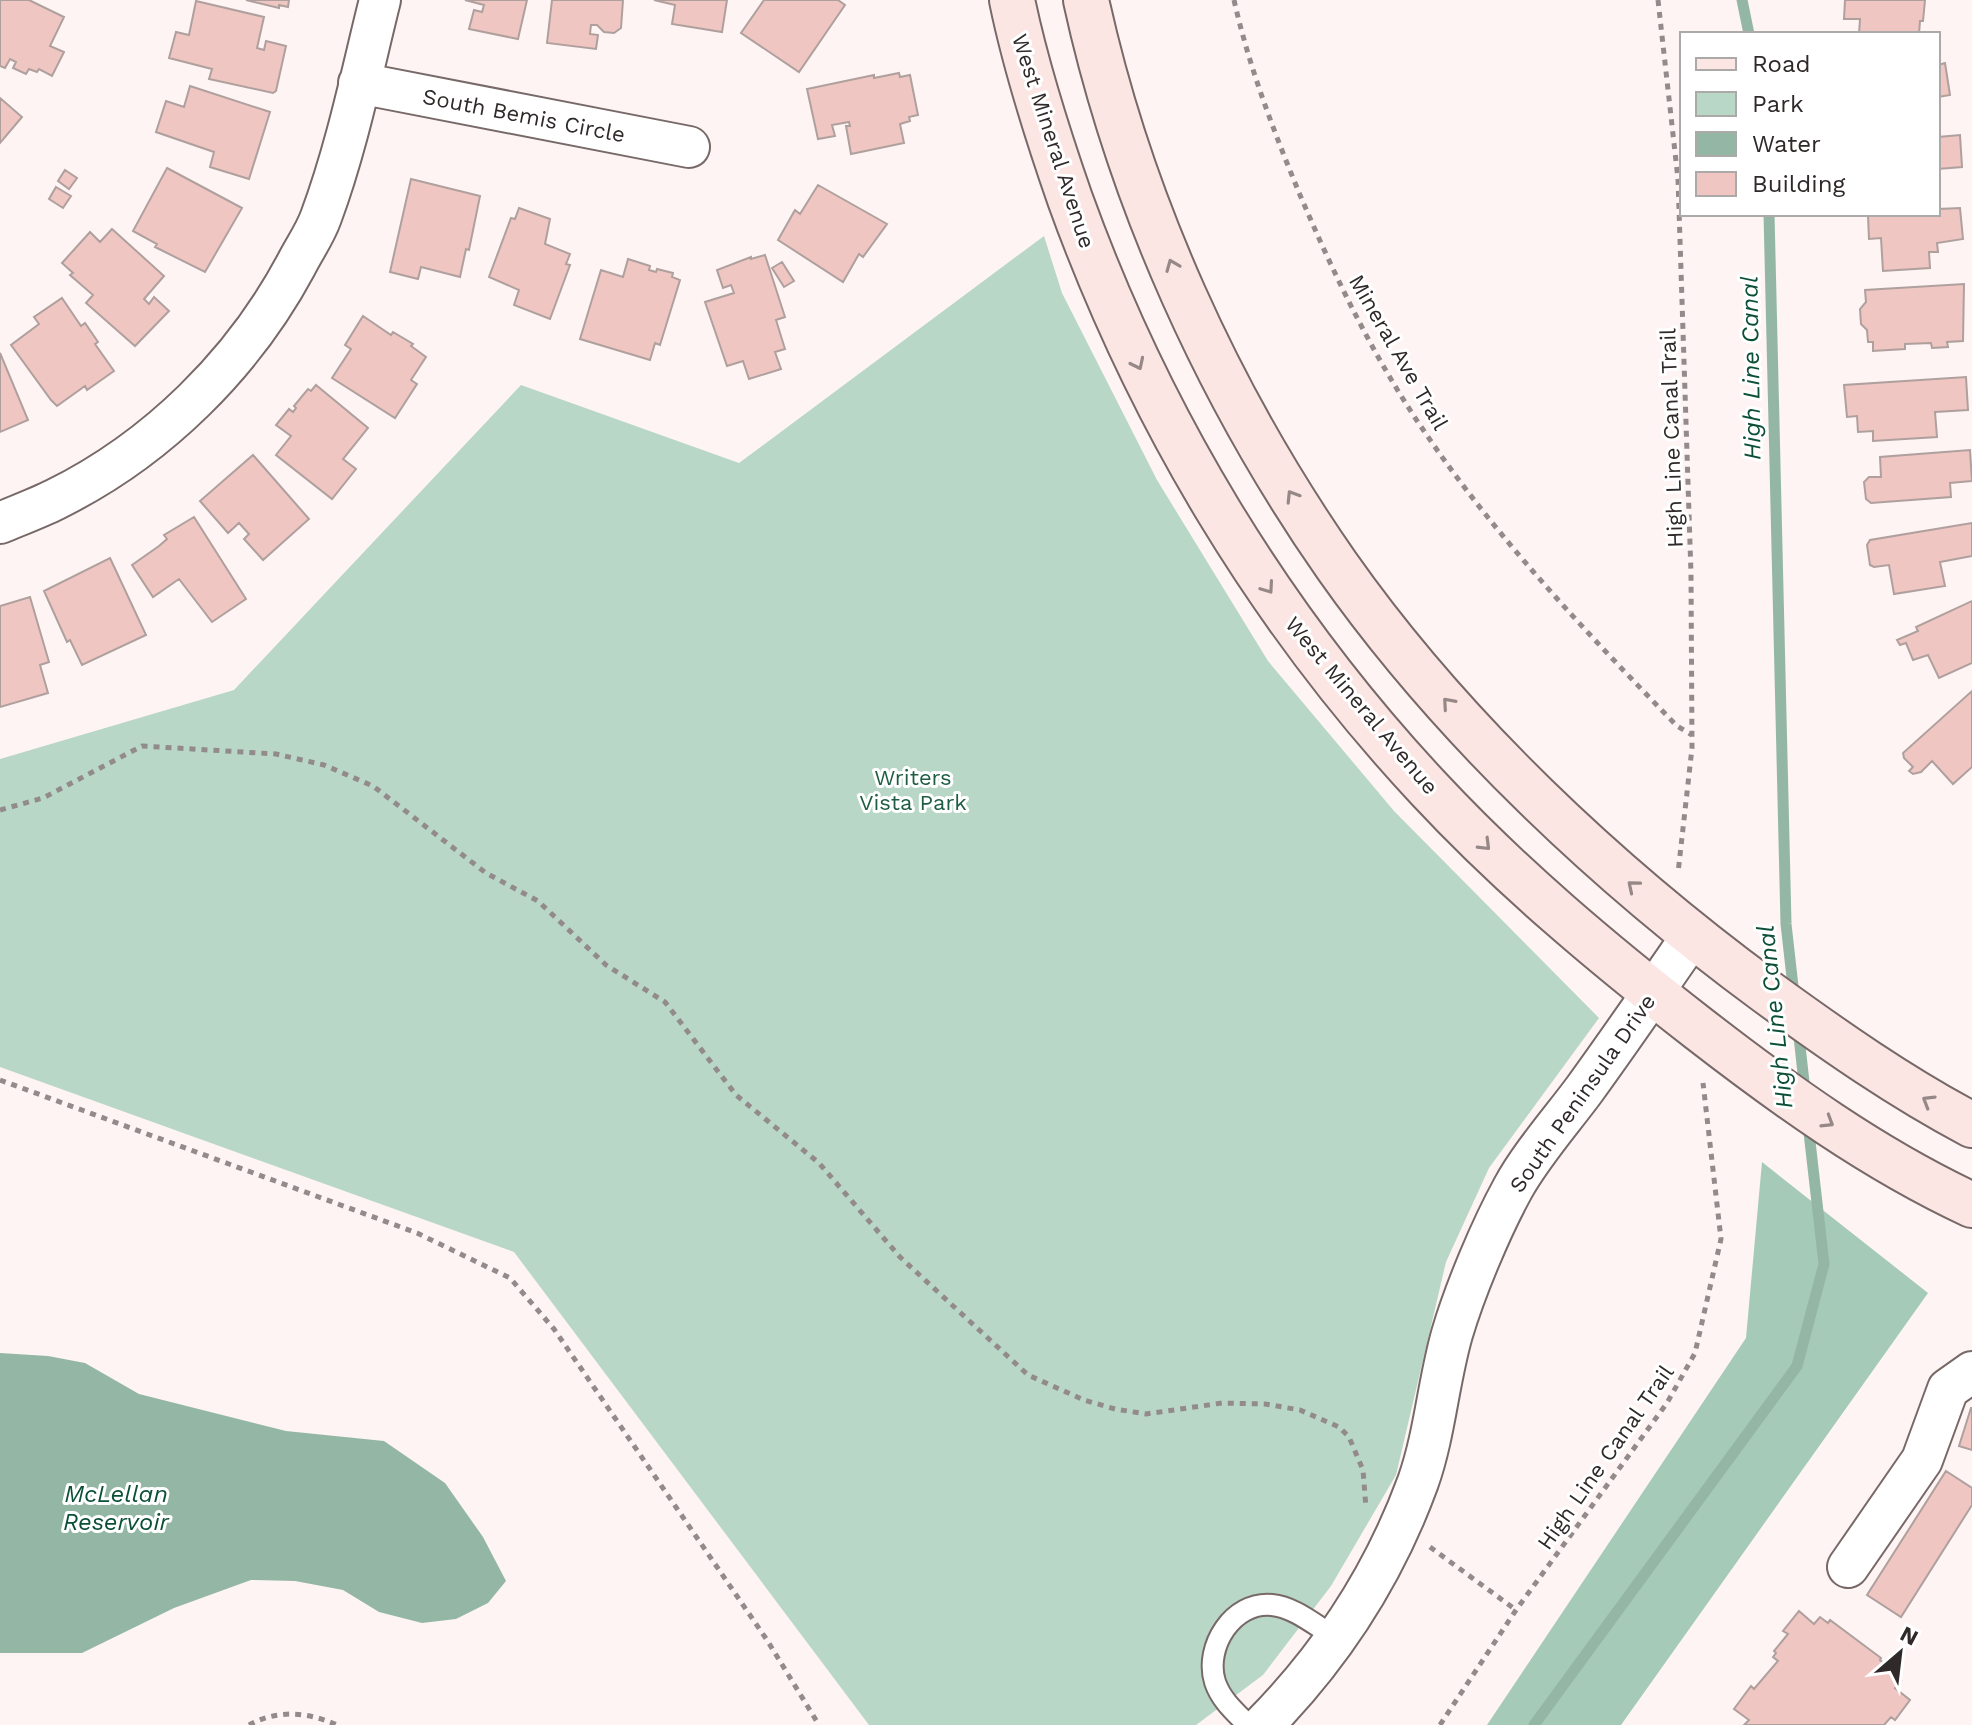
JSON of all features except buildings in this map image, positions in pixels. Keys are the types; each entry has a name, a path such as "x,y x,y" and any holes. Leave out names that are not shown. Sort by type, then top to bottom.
{"main road":[{"name":"West Mineral Avenue","path":"1012,0 1024,58 1051,146 1118,322 1164,417 1211,500 1318,658 1430,790 1514,875 1652,994 1711,1064 1802,1105 1910,1174 1972,1205"},
{"path":"1086,0 1110,91 1140,183 1173,271 1213,356 1288,490 1346,577 1397,644 1462,718 1553,812 1692,936 1885,1075 1972,1125"}],"street":[{"path":"0,523 57,499 121,460 163,429 212,382 255,333 283,290 320,220 343,150 380,0"},
{"name":"South Bemis Circle","path":"359,83 689,147"},
{"name":"South Peninsula Drive","path":"1263,1725 1291,1696 1365,1598 1398,1531 1422,1467 1452,1333 1513,1187 1692,936"},
{"path":"1848,1567 1922,1460 1948,1389 1972,1372"}],"lane":[{"path":"1248,1725 1221,1696 1212,1666 1218,1641 1237,1615 1267,1604 1280,1606 1337,1638"}],"path":[{"name":"Mineral Ave Trail","path":"1234,0 1254,71 1297,188 1330,266 1400,395 1425,434 1481,508 1580,626 1677,726 1692,735"},
{"name":"High Line Canal Trail","path":"1658,0 1678,179 1691,574 1692,735 1677,875"},
{"path":"0,810 43,798 142,746 276,754 324,765 373,786 486,873 538,901 606,965 665,1002 736,1095 819,1163 900,1257 1028,1375 1084,1400 1115,1409 1146,1414 1222,1403 1265,1404 1300,1410 1339,1427 1349,1437 1363,1470 1366,1515 1424,1542 1516,1610"},
{"name":"High Line Canal Trail","path":"1440,1725 1516,1610 1667,1403 1695,1353 1721,1239 1711,1064"},
{"path":"0,1080 417,1233 510,1278 554,1329 767,1640 819,1725"},
{"path":"249,1725 289,1713 315,1715 337,1725"}],"green space":[{"name":"Writers Vista Park","path":"1044,236 1062,293 1157,480 1268,661 1394,811 1599,1018 1489,1168 1446,1262 1396,1475 1331,1586 1263,1675 1196,1725 869,1725 514,1252 0,1067 0,759 234,690 521,385 739,463"}],"shaded area":[{"path":"1762,1162 1928,1293 1621,1725 1487,1725 1746,1338"}],"water":[{"name":"McLellan Reservoir","path":"0,1353 48,1356 85,1363 139,1394 286,1431 384,1441 445,1483 483,1537 506,1581 488,1603 456,1619 422,1623 379,1612 343,1590 295,1581 251,1580 174,1608 82,1653 0,1653"}],"waterway":[{"name":"High Line Canal","path":"1742,0 1749,32"},
{"name":"High Line Canal","path":"1769,216 1786,924 1794,995"},
{"name":"High Line Canal","path":"1798,1028 1805,1091"},
{"name":"High Line Canal","path":"1534,1725 1797,1366 1824,1264 1808,1124"}]}
